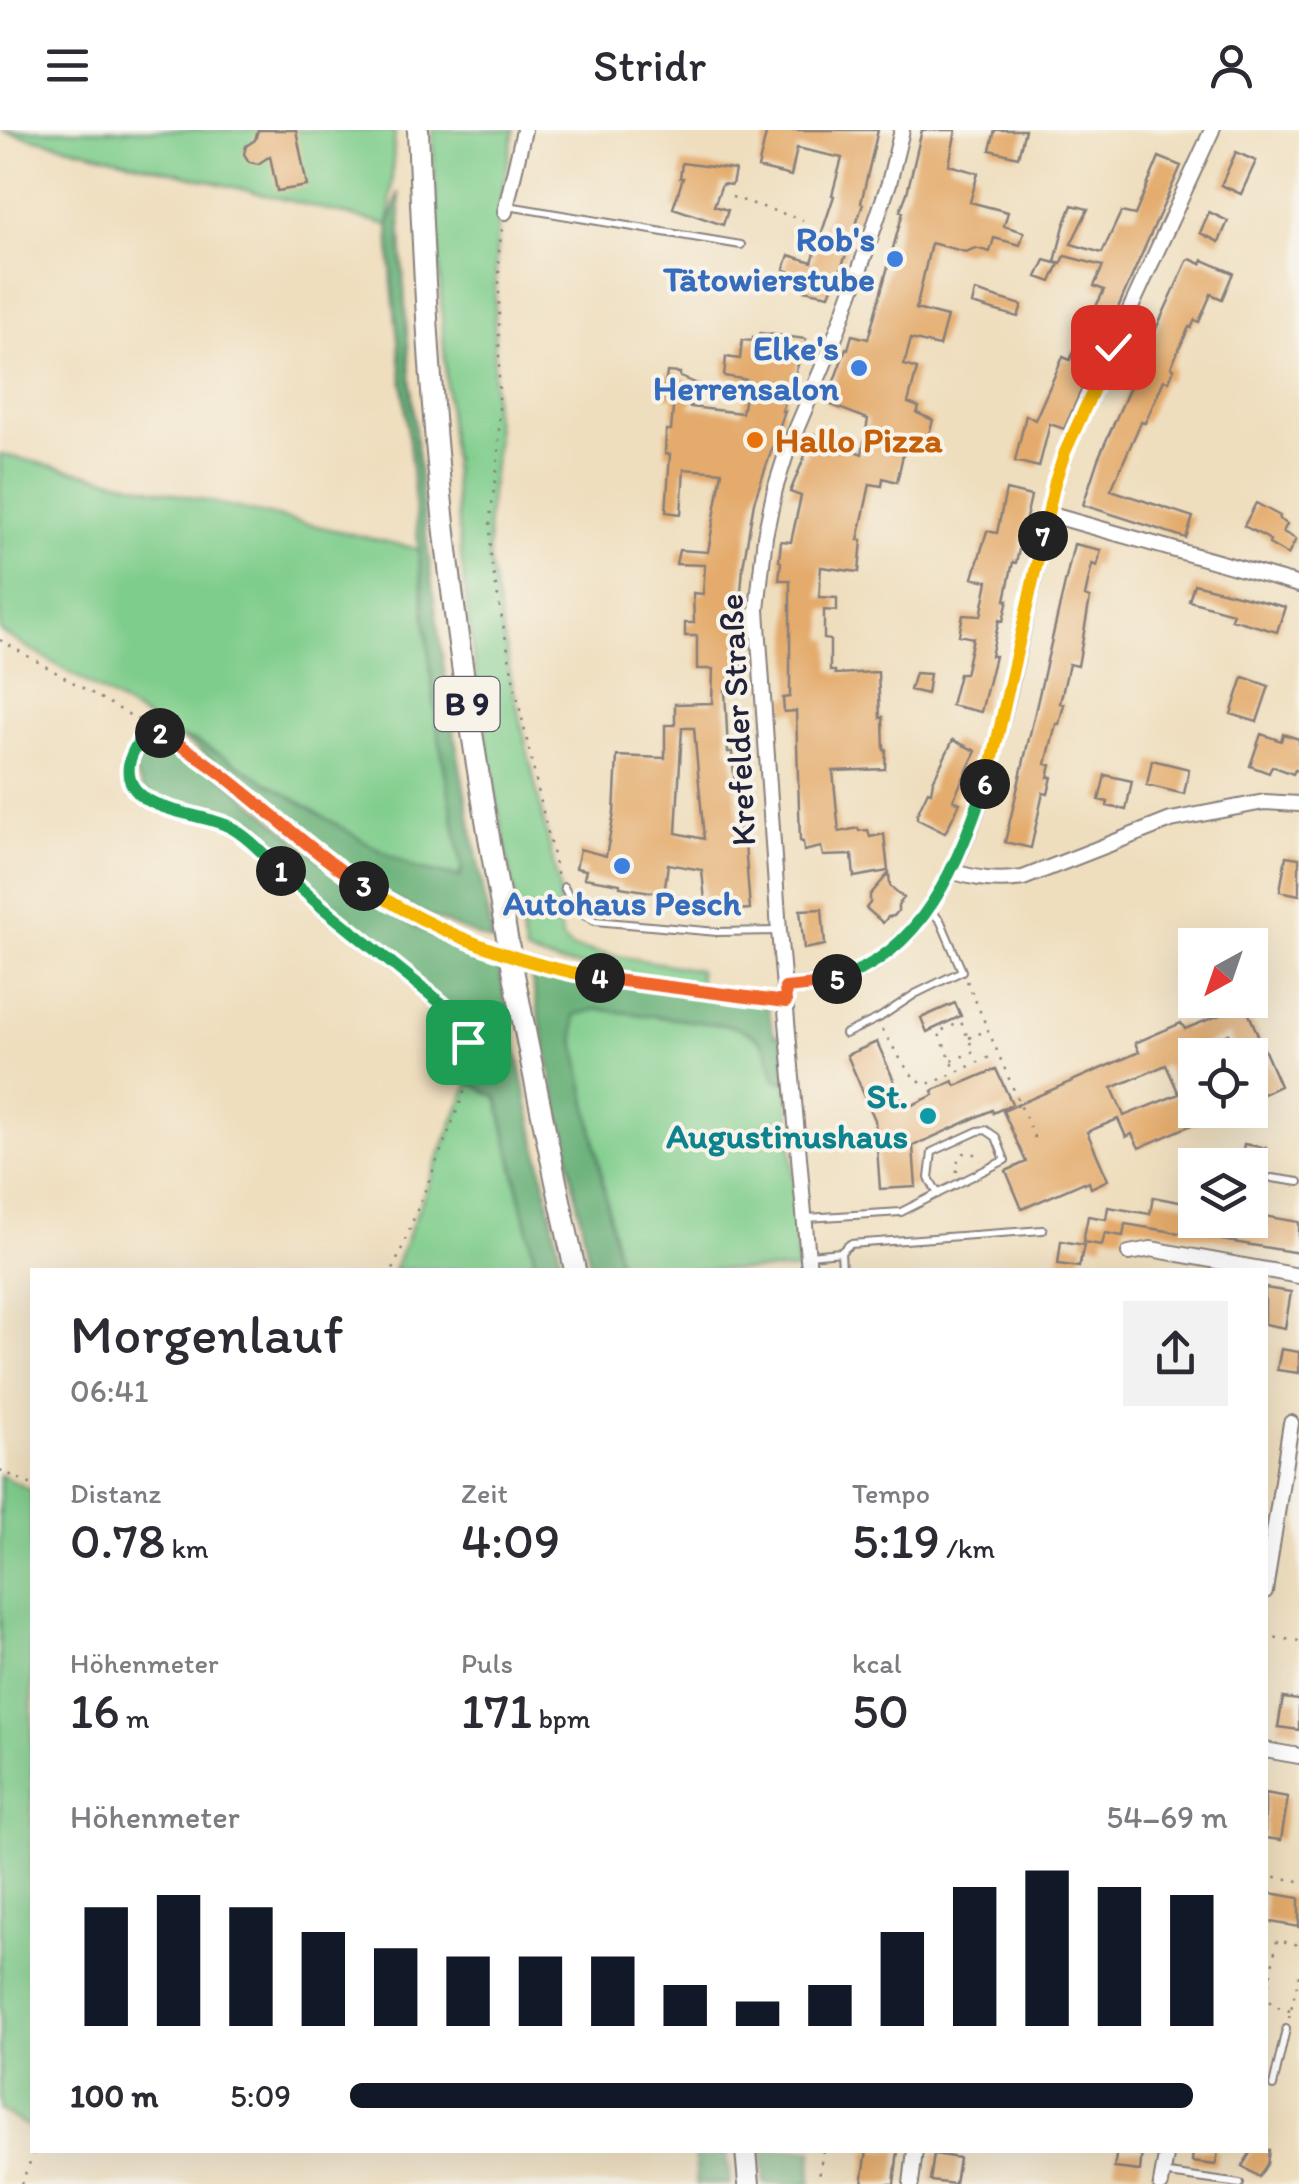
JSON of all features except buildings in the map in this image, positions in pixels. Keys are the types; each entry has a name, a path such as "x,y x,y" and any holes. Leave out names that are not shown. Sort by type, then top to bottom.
{"main road":[{"name":"B 9","path":"418,130 438,466 467,706 528,1050 576,1268"},
{"path":"746,2153 749,2184"}],"street":[{"path":"506,209 524,130"},
{"name":"Krefelder Straße","path":"809,1263 779,931 757,610 774,489 856,280 890,180 902,130"},
{"path":"786,995 854,974 883,957 910,934 951,871 992,762 1065,452 1212,130"},
{"path":"1048,514 1298,583"},
{"path":"951,871 1000,881 1022,878 1171,820 1264,802 1299,804"},
{"path":"1129,1253 1150,1249 1255,1268"},
{"path":"1268,1270 1299,1276"},
{"path":"1268,1573 1291,1423"},
{"path":"1268,1485 1282,1487"},
{"path":"1268,1751 1299,1756"},
{"path":"911,2184 915,2153"},
{"path":"1162,2178 1166,2153"}],"lane":[{"path":"506,209 741,244"},
{"path":"564,887 576,911 595,921 717,932 779,931"},
{"path":"845,1034 962,971 941,922 930,908"},
{"path":"805,1218 901,1212 938,1194 1005,1160 996,1137 986,1130 978,1131 932,1152 929,1178 938,1194"},
{"path":"1272,1178 1299,1182"},
{"path":"809,1263 841,1252 850,1244 1043,1230"},
{"path":"841,1252 842,1268"},
{"path":"1273,2086 1286,2029"},
{"path":"1162,2178 1240,2184"}],"path":[{"path":"732,197 802,220"},
{"path":"506,209 499,250 499,453 490,518 491,560 540,806 564,887"},
{"path":"0,640 208,762 336,868 422,920 457,936 563,972 786,995"},
{"path":"149,726 130,757 128,777 136,791 152,803 230,827 441,1003 457,1019 468,1042 470,1066 463,1096 394,1268"},
{"path":"962,971 1034,1136 1027,1140"},
{"path":"876,1020 919,1081 926,1084 998,1053"},
{"path":"952,1062 974,1051 961,1022 938,1032 956,1073"},
{"path":"968,1038 988,1030"},
{"path":"961,1182 956,1163 964,1153 975,1154 987,1169"},
{"path":"0,1470 30,1484"},
{"path":"1268,1636 1299,1641"},
{"path":"1268,1876 1299,1881"},
{"path":"1268,1987 1277,1940 1299,1945"},
{"path":"1268,2000 1277,2008 1290,2010 1299,1975"},
{"path":"21,2184 33,2153"},
{"path":"818,2184 823,2153"}],"green space":[{"path":"0,130 395,130 389,225"},
{"path":"432,130 514,130 496,254 493,409 497,438 488,518 489,559 512,683 559,888 563,940 572,948 699,970 700,985 559,963 526,953 486,738 460,548"},
{"path":"399,192 423,511 454,731 493,942 374,887 306,839 180,738 195,741 230,760 417,869 460,877 462,868 437,726 392,284 389,225"},
{"path":"0,454 418,549 437,726 462,868 459,877 417,869 372,846 230,760 195,741 180,738 0,631"},
{"path":"155,741 175,748 219,775 389,911 432,935 497,957 563,1268 537,1268 498,1098 469,1082 470,1049 458,1018 249,833 232,822 144,790 136,775 135,761"},
{"path":"529,966 587,980 768,1007 774,1035 783,1035 788,1083 775,1079 770,1058 758,1038 731,1026 598,1009 574,1015 575,1042 620,1268 591,1268"},
{"path":"598,1009 731,1026 751,1033 763,1043 775,1078 788,1083 798,1268 620,1268 575,1042 574,1014"},
{"path":"469,1082 497,1097 537,1268 395,1268"},
{"path":"0,1475 30,1490 30,2128 0,2110"},
{"path":"695,2153 726,2153 730,2184 697,2184"},
{"path":"762,2153 812,2153 810,2184 764,2184"}],"place":[{"name":"Rob's Tätowierstube","path":"895,259"},
{"name":"Elke's Herrensalon","path":"859,368"},
{"name":"Hallo Pizza","path":"755,440"},
{"name":"Autohaus Pesch","path":"622,866"},
{"name":"St. Augustinushaus","path":"928,1116"}],"route":[{"path":"468,1042 457,1019 441,1003 230,827 152,803 136,791 128,777 130,757 149,726 208,762 336,868 422,920 457,936 563,972 786,1002 785,988 824,984 854,974 883,957 910,934 951,871 992,762 1055,482 1113,347"}]}
